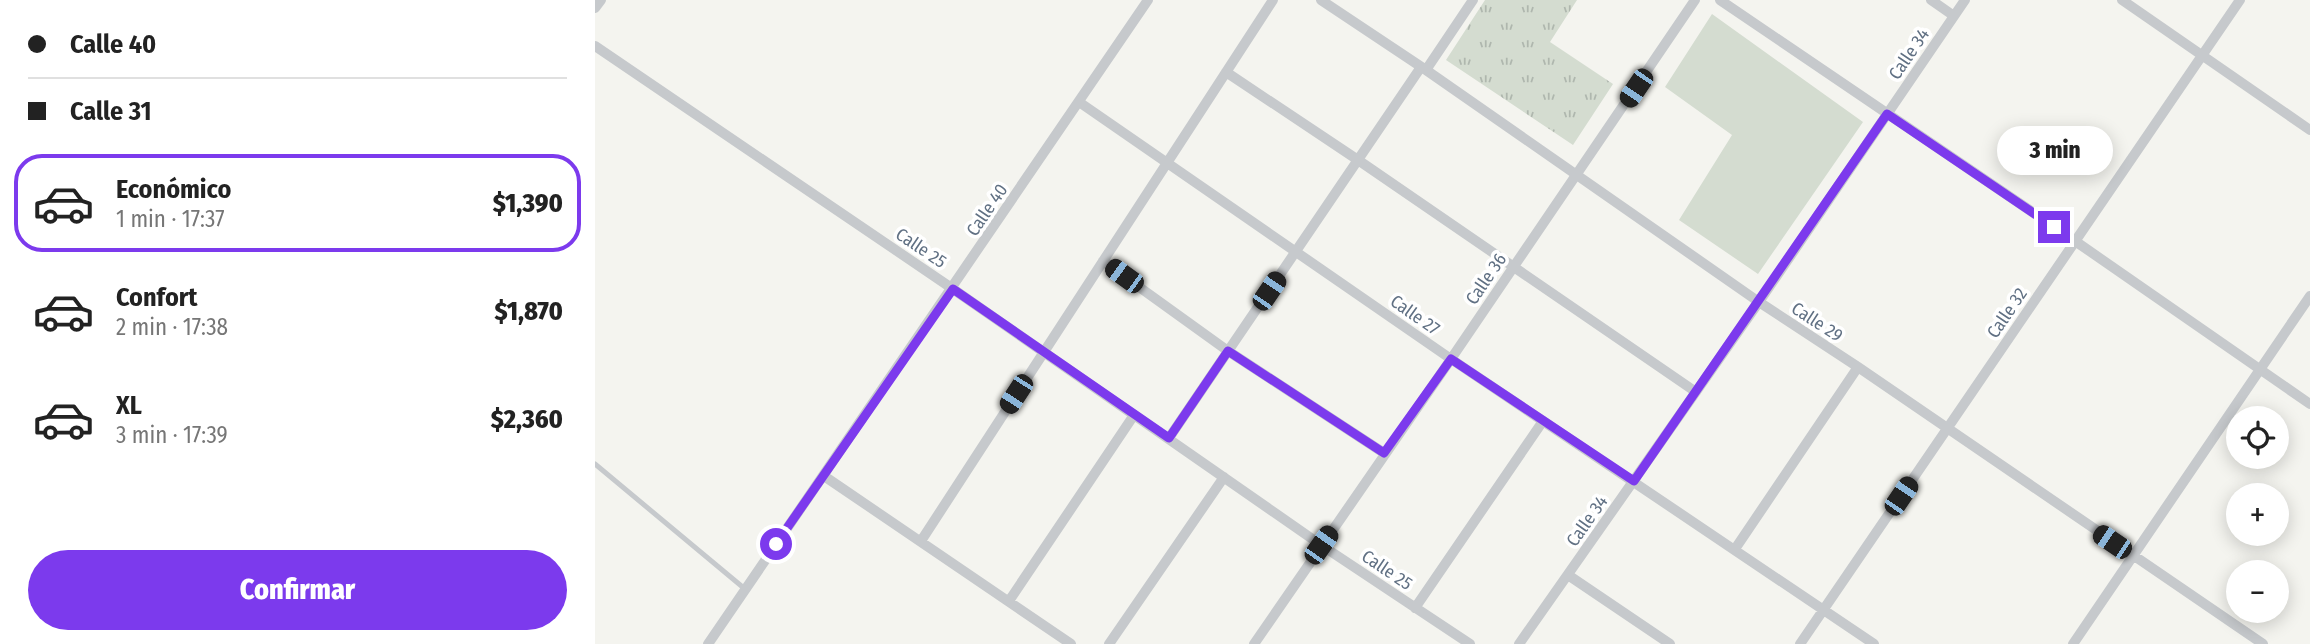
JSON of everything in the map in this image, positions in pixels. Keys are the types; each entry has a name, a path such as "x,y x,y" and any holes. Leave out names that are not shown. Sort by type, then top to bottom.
{"street":[{"path":"595,8 601,0"},
{"name":"Calle 40","path":"708,644 1148,0"},
{"path":"921,541 1273,0"},
{"name":"Calle 29","path":"1321,0 1424,68 1759,302 2263,644"},
{"path":"1169,438 1358,160 1472,0"},
{"name":"Calle 36","path":"1254,644 1695,0"},
{"path":"1720,0 2310,404"},
{"path":"1931,0 1954,16"},
{"name":"Calle 34","path":"1519,644 1759,302 1965,0"},
{"path":"2122,0 2310,130"},
{"name":"Calle 32","path":"1800,644 2240,0"},
{"name":"Calle 25","path":"595,46 953,289 1321,545 1470,644"},
{"path":"1226,72 1696,392"},
{"name":"Calle 27","path":"1079,102 1451,359 1874,644"},
{"path":"1103,261 1228,351 1384,453"},
{"path":"2073,644 2310,296"},
{"path":"1735,550 1858,367"},
{"path":"1009,601 1134,415"},
{"path":"1415,608 1543,421"},
{"path":"824,476 1070,644"},
{"path":"1109,644 1224,477"},
{"path":"1568,575 1670,644"}],"lane":[{"path":"595,464 745,589"}],"green space":[{"path":"1485,0 1577,0 1550,42 1613,84 1573,145 1446,60"},
{"path":"1712,14 1863,122 1758,274 1679,220 1732,135 1665,87"}],"route":[{"path":"776,544 953,289 1169,438 1228,351 1384,453 1451,359 1634,481 1887,114 2054,227"}]}
